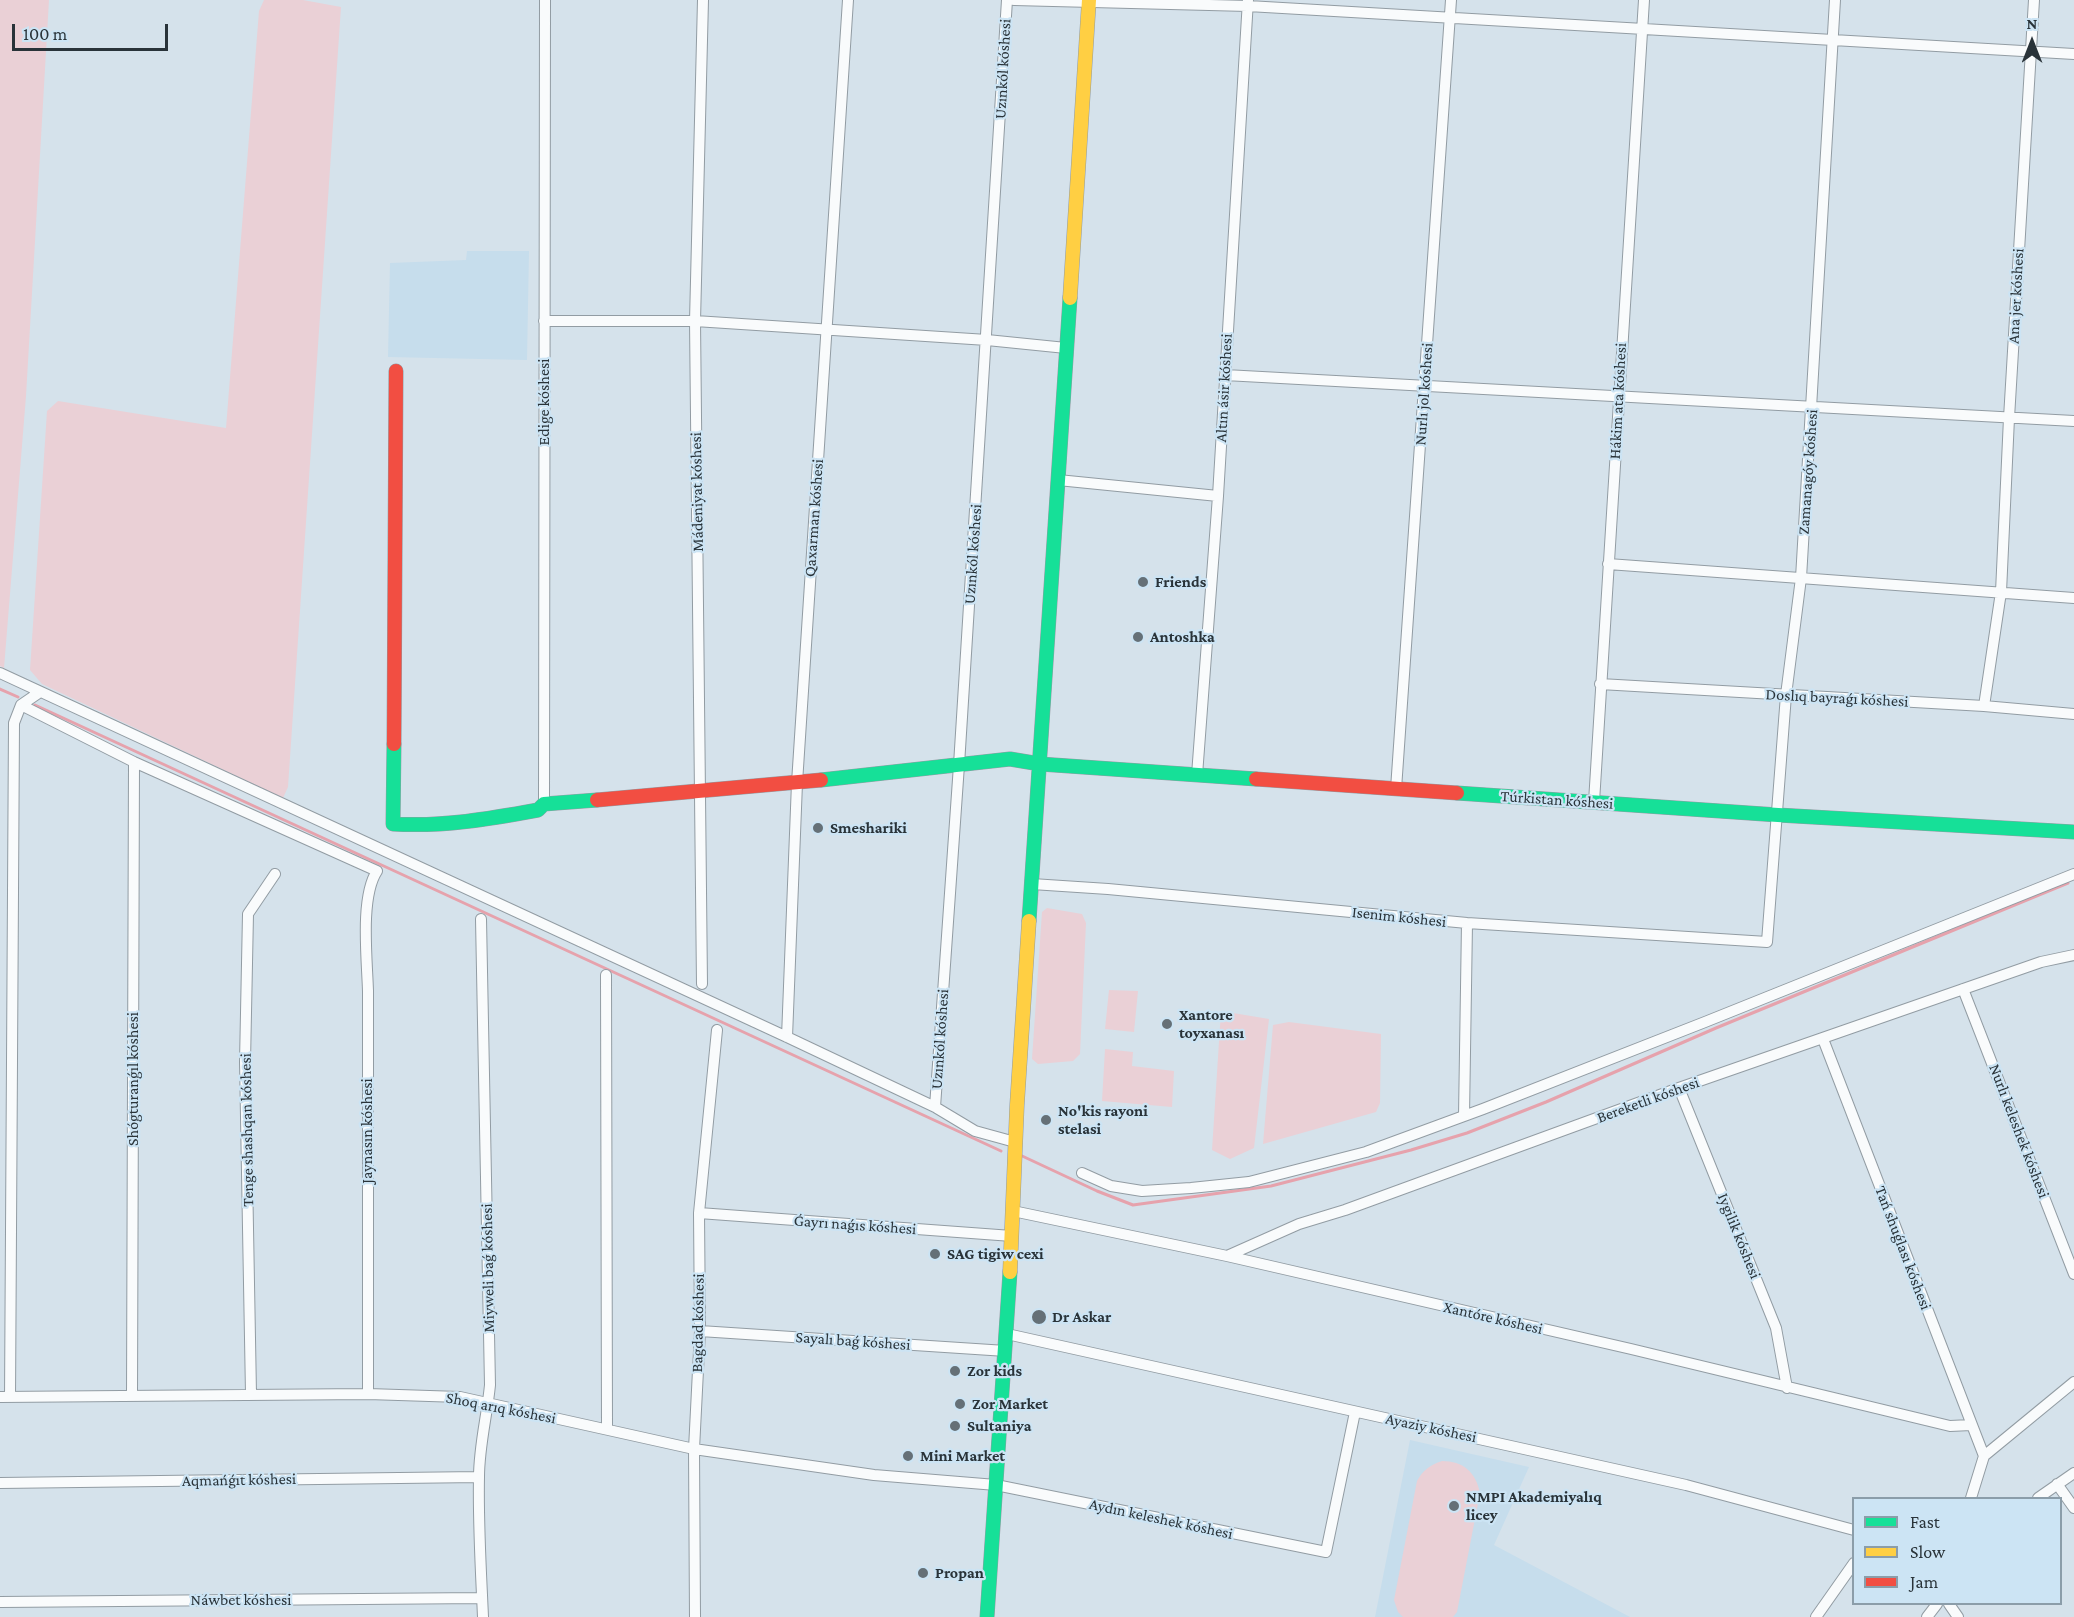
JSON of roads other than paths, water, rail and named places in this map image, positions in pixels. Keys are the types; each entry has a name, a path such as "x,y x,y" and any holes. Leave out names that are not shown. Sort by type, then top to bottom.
{"street":[{"name":"Edige kóshesi","path":"544,804 545,0"},
{"name":"Mádeniyat kóshesi","path":"702,984 695,321 703,0"},
{"name":"Qaxarman kóshesi","path":"787,1037 797,783 849,0"},
{"name":"Uzınkól kóshesi","path":"934,1107 959,765 1007,0"},
{"path":"1014,0 1248,3 1450,18 2074,54"},
{"name":"Nurlı jol kóshesi","path":"1396,789 1451,0"},
{"name":"Hákim ata kóshesi","path":"1594,802 1644,0"},
{"name":"Zamanagóy kóshesi","path":"1767,942 1786,695 1802,578 1835,0"},
{"name":"Ana jer kóshesi","path":"1984,706 2001,592 2034,0"},
{"path":"987,1617 1006,1351 1016,1142 1089,1"},
{"name":"Altın ásir kóshesi","path":"1197,775 1218,496 1248,3"},
{"path":"544,321 695,321 987,340 1066,348"},
{"name":"Túrkistan kóshesi","path":"396,371 393,824 425,826 476,821 538,810 544,804 797,783 1010,759 1040,764 1396,789 2074,832"},
{"path":"1225,375 2074,421"},
{"path":"1058,480 1218,496"},
{"path":"1608,564 2074,598"},
{"path":"0,673 787,1037 934,1107 975,1131 1016,1142"},
{"name":"Doslıq bayraǵı kóshesi","path":"1600,684 1984,706 2074,714"},
{"path":"5,1397 14,723 21,705 40,692"},
{"path":"21,705 134,762"},
{"name":"Jaynasın kóshesi","path":"134,762 376,871 370,881 366,924 368,1394"},
{"name":"Shógturanǵıl kóshesi","path":"132,1396 134,762"},
{"name":"Tenge shashqan kóshesi","path":"251,1395 245,1062 248,914 275,874"},
{"path":"1082,1173 1112,1186 1142,1191 1249,1182 1366,1152 1706,1022 2074,874"},
{"name":"Isenim kóshesi","path":"1032,884 1108,889 1467,923 1767,942"},
{"name":"Miyweli baǵ kóshesi","path":"482,919 489,1373 488,1404 481,1440 479,1476 483,1617"},
{"path":"1464,1116 1467,923"},
{"name":"Bereketli kóshesi","path":"1227,1256 1299,1224 1367,1202 1679,1088 2041,962 2074,955"},
{"path":"606,975 607,1429"},
{"name":"Nurlı keleshek kóshesi","path":"1963,989 2074,1274"},
{"name":"Bagdad kóshesi","path":"695,1617 694,1449 700,1332 699,1213 717,1030"},
{"name":"Tań shuǵlası kóshesi","path":"1823,1039 1984,1456"},
{"name":"Iygilik kóshesi","path":"1679,1088 1776,1328 1787,1388"},
{"name":"Xantóre kóshesi","path":"1013,1211 1227,1256 1631,1349 1950,1426 1971,1425"},
{"name":"Ǵayrı naǵıs kóshesi","path":"699,1213 1012,1236"},
{"name":"Sayalı baǵ kóshesi","path":"700,1332 1006,1351"},
{"name":"Ayaziy kóshesi","path":"1007,1334 1686,1485 1852,1529"},
{"path":"1971,1497 1984,1456 2074,1382"},
{"name":"Shoq arıq kóshesi","path":"5,1397 368,1394 460,1397 694,1449 874,1476 996,1485"},
{"name":"Aydın keleshek kóshesi","path":"996,1485 1326,1552 1355,1412"},
{"path":"2039,1497 2074,1473"},
{"name":"Aqmańǵıt kóshesi","path":"0,1483 479,1476"},
{"path":"2057,1484 2074,1508"},
{"path":"1816,1617 1852,1566"},
{"name":"Náwbet kóshesi","path":"0,1602 482,1598"},
{"path":"1927,1617 1936,1605"}],"waterway":[{"path":"0,689 18,697"},
{"path":"35,705 1001,1151"},
{"path":"1020,1155 1133,1205 1271,1186 1411,1150 1467,1133 1546,1102 1716,1028 2068,883"}],"place":[{"name":"Friends","path":"1143,582"},
{"name":"Antoshka","path":"1138,637"},
{"name":"Smeshariki","path":"818,828"},
{"name":"Xantore toyxanası","path":"1167,1024"},
{"name":"No'kis rayoni stelasi","path":"1046,1120"},
{"name":"SAG tigiw cexi","path":"935,1254"},
{"name":"Dr Askar","path":"1039,1317"},
{"name":"Zor kids","path":"955,1371"},
{"name":"Zor Market","path":"960,1404"},
{"name":"Sultaniya","path":"955,1426"},
{"name":"Mini Market","path":"908,1456"},
{"name":"NMPI Akademiyalıq licey","path":"1454,1506"},
{"name":"Propan","path":"923,1573"}]}
